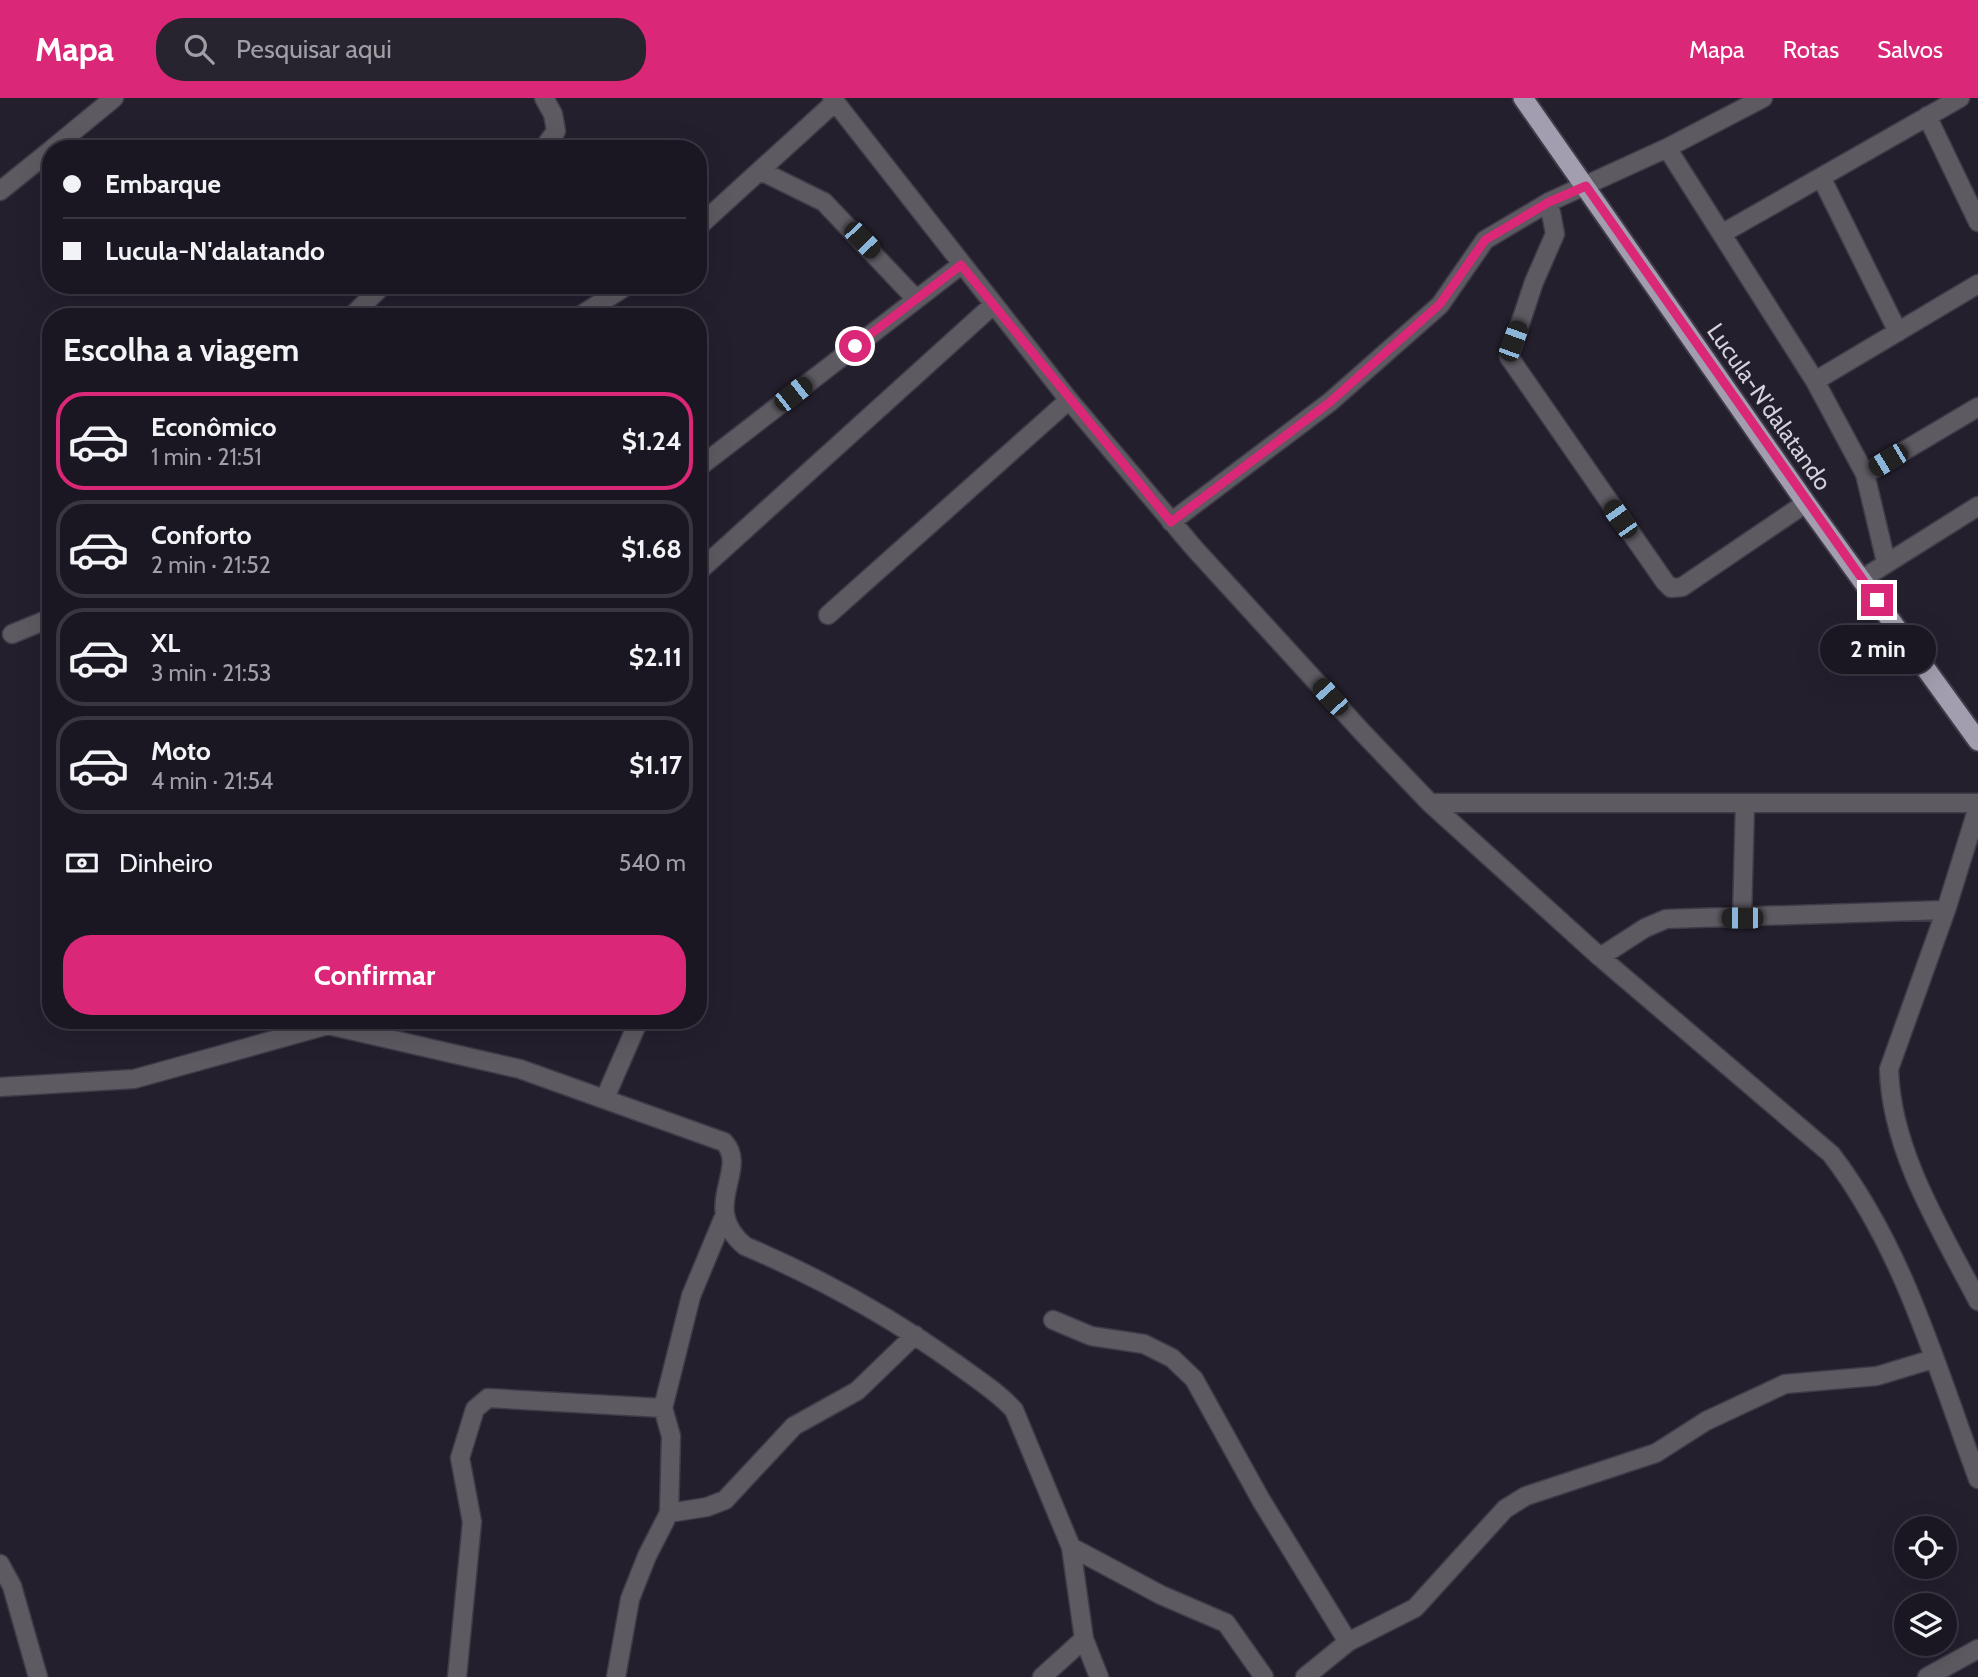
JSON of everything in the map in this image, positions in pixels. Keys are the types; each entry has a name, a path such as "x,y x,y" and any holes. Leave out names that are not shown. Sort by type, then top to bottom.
{"highway":[{"name":"Lucula-N'dalatando","path":"1523,98 1806,503 1978,741"}],"street":[{"path":"62,140 114,98"},
{"path":"544,98 553,114 556,131 550,140"},
{"path":"1171,522 1330,402 1440,304 1485,240 1549,202 1667,148 1763,98"},
{"path":"1723,233 1960,98"},
{"path":"707,219 761,171 833,100 1069,400 1171,522 1430,803 1601,957 1831,1154 1853,1183 1883,1233 1978,1479"},
{"path":"1927,117 1978,222"},
{"path":"1667,148 1815,381 1865,474 1886,562"},
{"path":"0,191 42,156"},
{"path":"761,171 824,202 916,299"},
{"path":"1821,177 1898,332"},
{"path":"1549,202 1555,234 1534,282 1509,356 1665,582 1671,588 1682,587 1806,503"},
{"path":"707,461 961,265"},
{"path":"1815,381 1978,284"},
{"path":"360,308 374,294"},
{"path":"592,308 614,294"},
{"path":"707,564 993,305"},
{"path":"828,615 1069,400"},
{"path":"1865,474 1978,407"},
{"path":"1862,579 1978,506"},
{"path":"12,634 42,622"},
{"path":"1430,803 1978,805 1946,910 1889,1069 1890,1094 1920,1187 1978,1301"},
{"path":"1742,918 1745,803"},
{"path":"1601,957 1645,928 1666,919 1946,910"},
{"path":"0,1087 134,1079 308,1029"},
{"path":"354,1029 520,1069 724,1142 731,1151 723,1219 691,1296 663,1408 672,1452 669,1513 647,1556 630,1599 616,1677"},
{"path":"605,1098 635,1029"},
{"path":"723,1219 728,1230 744,1246 814,1276 915,1335 999,1396 1014,1410 1071,1547 1084,1639 1099,1677"},
{"path":"1054,1320 1091,1336 1144,1344 1172,1358 1194,1379 1261,1500 1348,1642"},
{"path":"669,1513 707,1507 725,1500 794,1426 857,1391 915,1335"},
{"path":"1305,1677 1348,1642 1415,1608 1506,1509 1526,1496 1656,1453 1706,1421 1785,1384 1877,1376 1933,1359"},
{"path":"457,1677 472,1522 460,1458 479,1403 488,1398 663,1408"},
{"path":"1071,1547 1161,1595 1226,1623 1264,1677"},
{"path":"0,1564 12,1586 38,1677"},
{"path":"1042,1677 1084,1639"},
{"path":"1927,1677 1978,1649"}],"route":[{"path":"855,346 961,265 1171,522 1330,402 1440,304 1485,240 1549,202 1586,186 1806,503 1877,600"}]}
